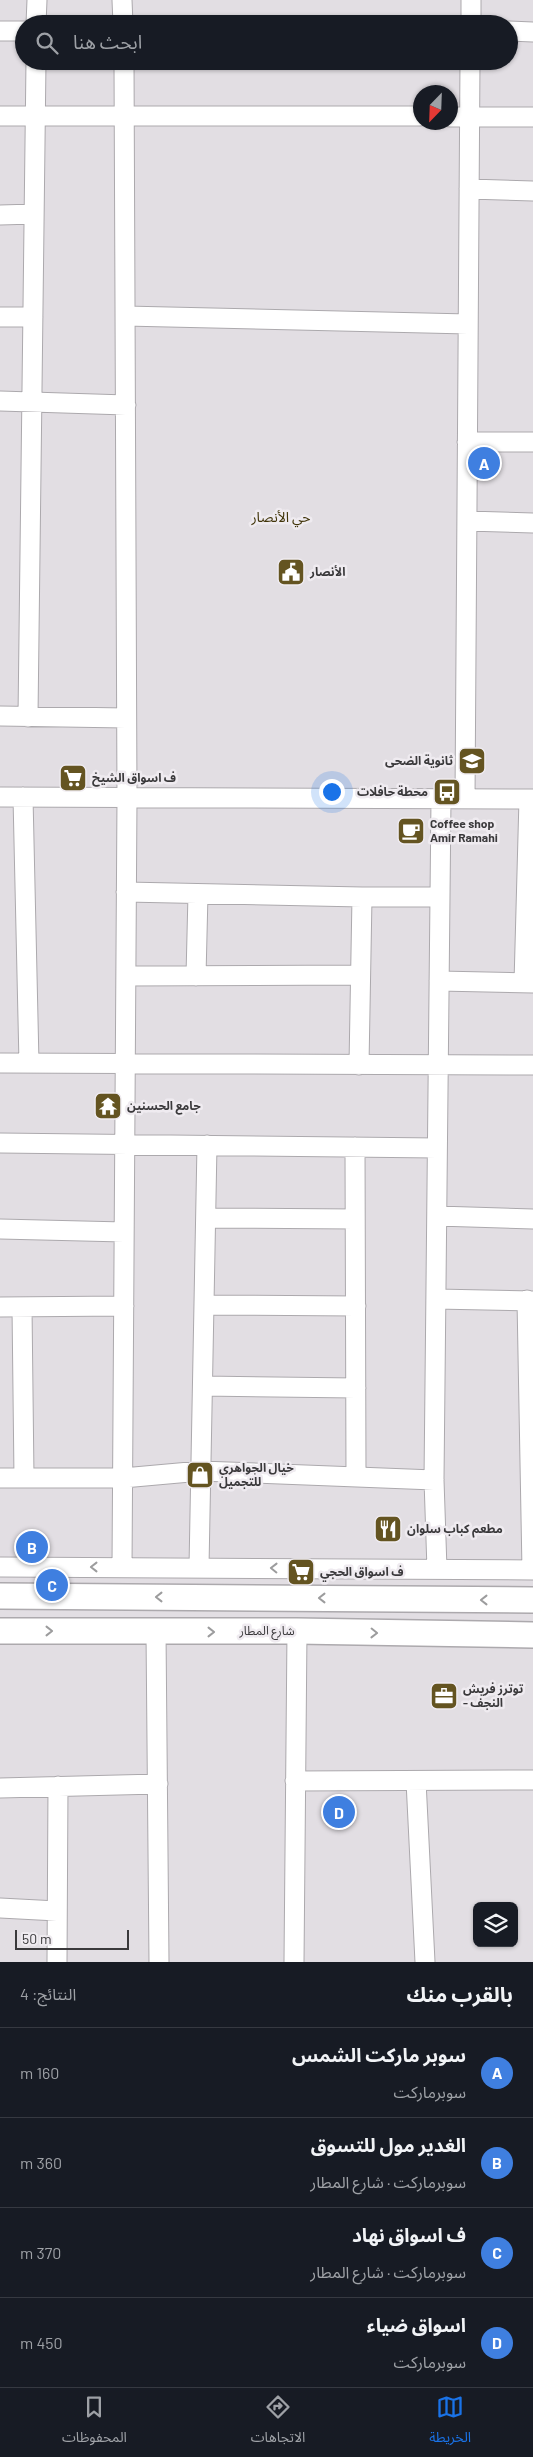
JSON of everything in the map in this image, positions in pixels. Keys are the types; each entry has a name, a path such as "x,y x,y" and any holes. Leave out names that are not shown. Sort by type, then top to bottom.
{"main road":[{"path":"0,1596 533,1600"},
{"name":"شارع المطار","path":"0,1631 297,1631 533,1635"}],"street":[{"path":"36,0 36,15"},
{"path":"122,0 123,15"},
{"path":"471,0 471,15"},
{"path":"0,31 15,31"},
{"path":"518,31 533,32"},
{"path":"28,717 36,70"},
{"path":"122,1567 127,798 124,70"},
{"path":"465,799 470,70"},
{"path":"0,116 413,116"},
{"path":"458,116 533,116"},
{"path":"469,189 533,191"},
{"path":"0,215 34,214"},
{"path":"125,316 468,324"},
{"path":"0,317 33,317"},
{"path":"0,401 126,405"},
{"path":"467,442 533,442"},
{"path":"467,521 533,522"},
{"path":"0,716 126,718"},
{"path":"0,797 531,799 528,983 439,981"},
{"path":"24,797 29,1063"},
{"path":"437,1570 434,1480 441,799"},
{"path":"126,892 440,897"},
{"path":"196,976 198,894"},
{"path":"359,1064 362,897"},
{"path":"126,976 360,975"},
{"path":"0,1063 125,1065 533,1065"},
{"path":"0,1143 438,1148"},
{"path":"199,1567 207,1144"},
{"path":"355,1147 356,1477"},
{"path":"437,1216 533,1219"},
{"path":"206,1218 355,1219"},
{"path":"0,1230 124,1232"},
{"path":"0,1567 532,1570 530,1300 436,1299"},
{"path":"204,1305 356,1306"},
{"path":"0,1307 124,1306"},
{"path":"22,1307 24,1478"},
{"path":"203,1386 356,1388"},
{"path":"0,1478 123,1478 201,1471 434,1480"},
{"path":"294,1962 297,1631"},
{"path":"156,1632 160,1962"},
{"path":"416,1780 424,1962"},
{"path":"296,1781 533,1780"},
{"path":"0,1788 158,1784"},
{"path":"57,1962 58,1786"},
{"path":"0,1908 58,1911"}],"place":[{"name":"سوبر ماركت الشمس","path":"484,463"},
{"name":"الأنصار","path":"291,572"},
{"name":"ثانوية الضحى","path":"472,761"},
{"name":"ف اسواق الشيخ","path":"73,778"},
{"name":"محطة حافلات","path":"447,792"},
{"name":"Coffee shop Amir Ramahi","path":"411,831"},
{"name":"جامع الحسنين","path":"108,1106"},
{"name":"خيال الجواهري للتجميل","path":"200,1475"},
{"name":"مطعم كباب سلوان","path":"388,1529"},
{"name":"الغدير مول للتسوق","path":"32,1547"},
{"name":"ف اسواق الحجي","path":"301,1572"},
{"name":"ف اسواق نهاد","path":"52,1585"},
{"name":"توترز فريش - النجف","path":"444,1696"},
{"name":"اسواق ضياء","path":"339,1812"}],"district":[{"name":"حي الأنصار","path":"281,517"}]}
